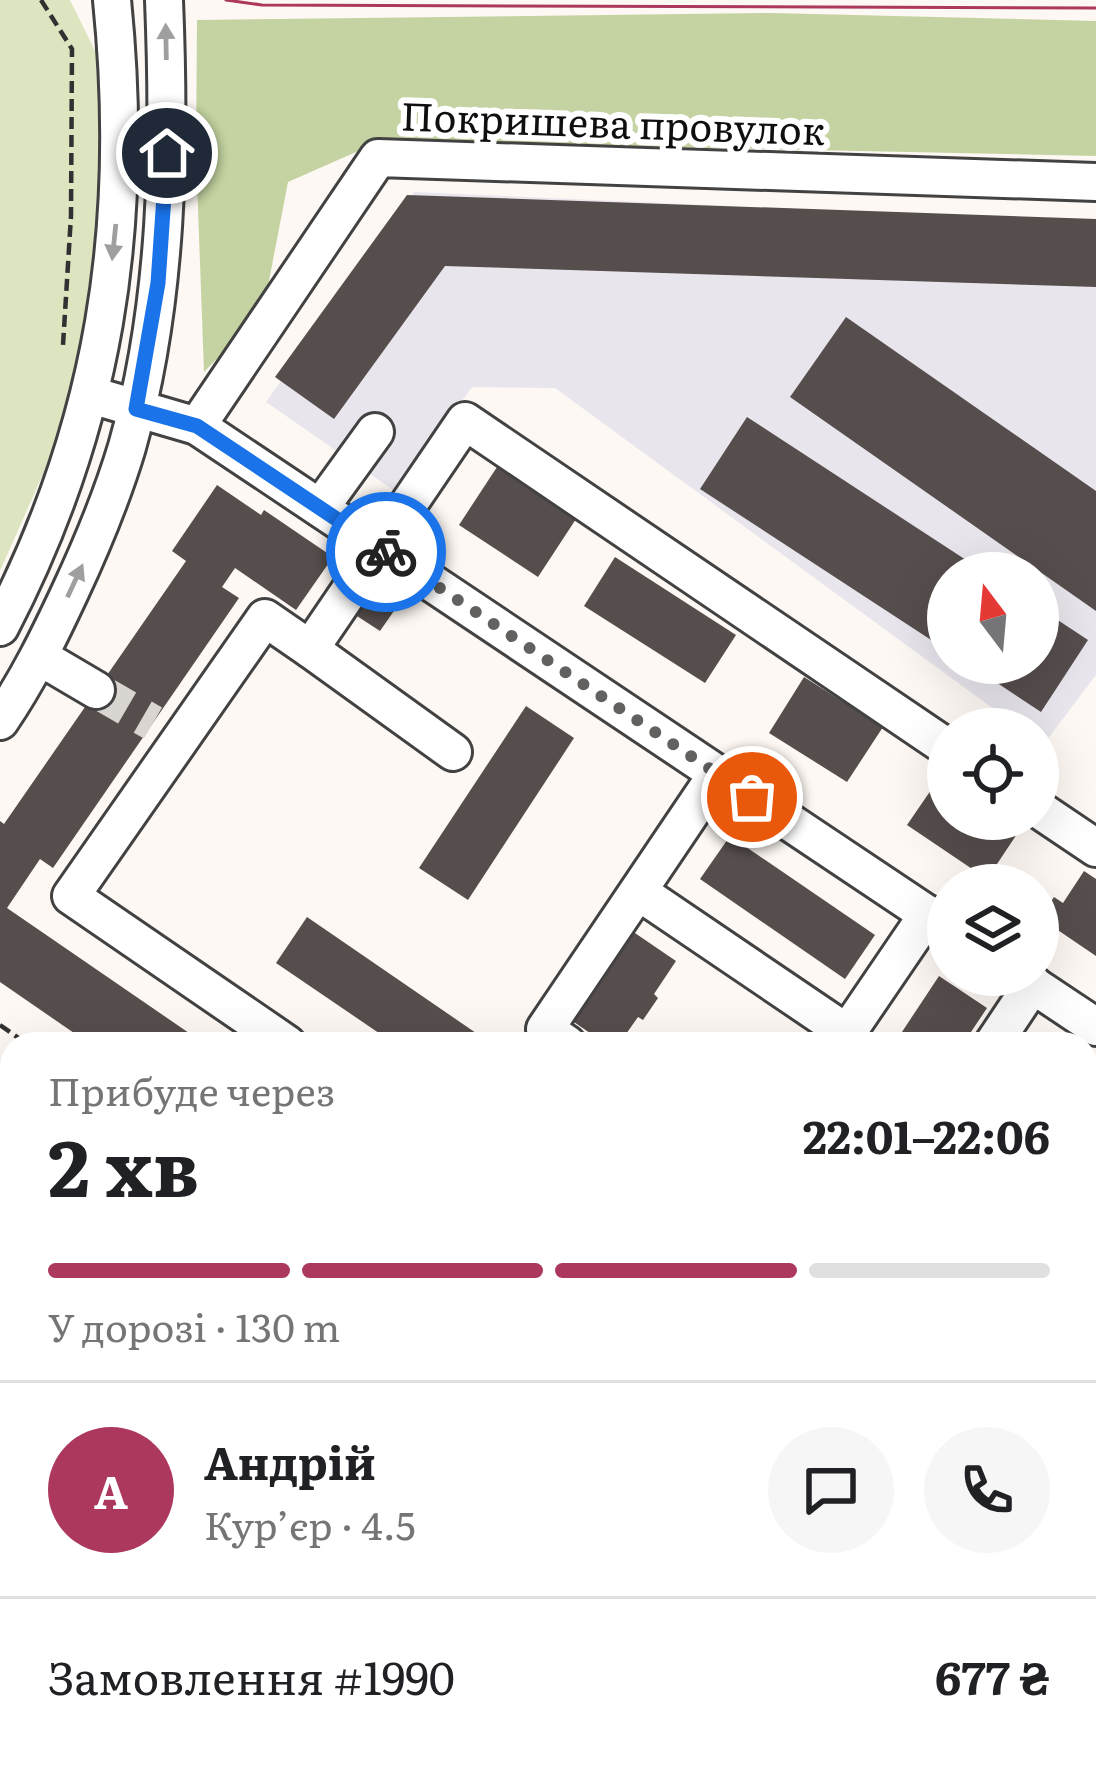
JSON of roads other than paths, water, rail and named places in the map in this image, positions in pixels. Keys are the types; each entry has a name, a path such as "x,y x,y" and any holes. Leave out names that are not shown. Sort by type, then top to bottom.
{"street":[{"path":"0,627 70,469 107,312 120,162 112,0"},
{"path":"0,722 40,657 94,537 136,409 165,214 164,0"},
{"name":"Покришева провулок","path":"197,426 378,158 1096,182"},
{"path":"91,395 197,426 927,914"},
{"path":"310,650 465,421 927,734"},
{"path":"320,508 374,432"},
{"path":"269,1032 70,896 166,731 265,618 453,752"},
{"path":"40,657 96,690"},
{"path":"549,1032 545,1029 717,774"},
{"path":"1059,823 1096,848"},
{"path":"639,892 835,1032"},
{"path":"848,1032 927,935"},
{"path":"999,1032 1018,996"},
{"path":"1050,996 1096,1027"}],"tunnel":[{"path":"96,690 153,723"}],"tram line":[{"path":"226,0 262,5 1096,8"}]}
